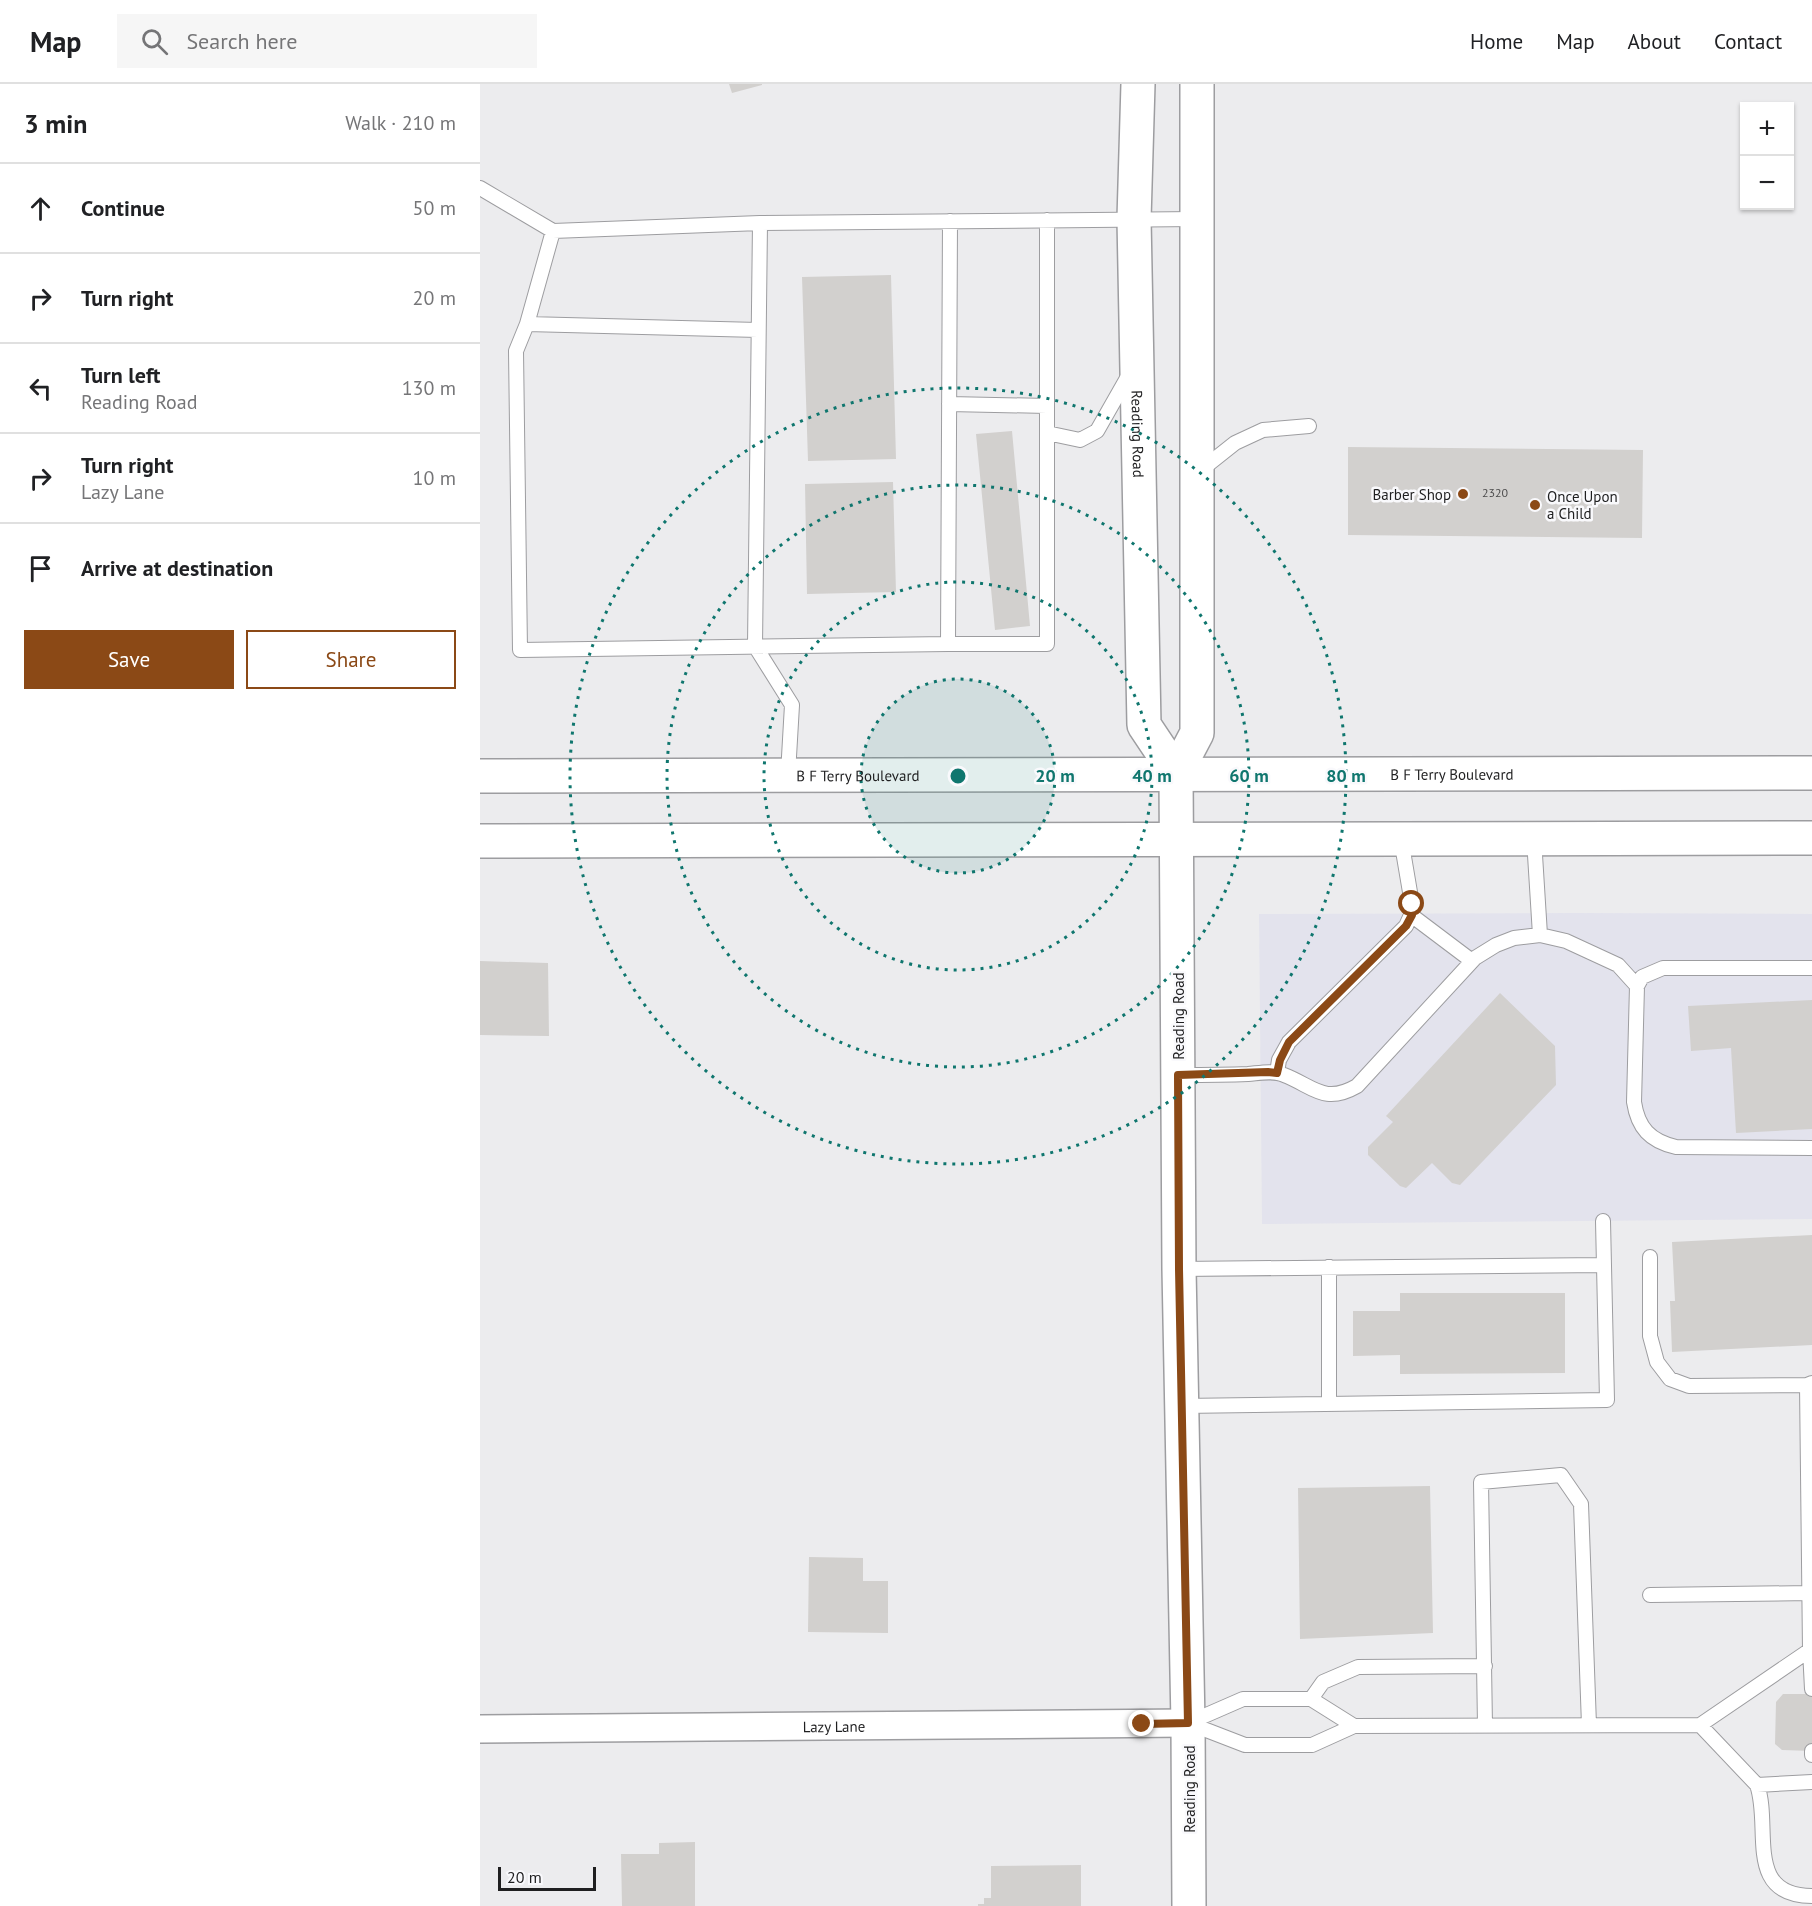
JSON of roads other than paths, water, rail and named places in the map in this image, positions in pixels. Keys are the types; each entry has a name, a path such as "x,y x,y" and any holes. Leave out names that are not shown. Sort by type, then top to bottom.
{"main road":[{"name":"Reading Road","path":"1138,84 1134,219 1144,725 1176,773"},
{"name":"Reading Road","path":"1189,1906 1188,1723 1179,1269 1176,773 1197,733 1197,84"},
{"name":"B F Terry Boulevard","path":"480,776 1812,773"},
{"path":"480,841 1812,838"}],"street":[{"name":"Lazy Lane","path":"480,1729 1188,1723"}],"lane":[{"path":"480,188 553,231 760,223 1197,219"},
{"path":"553,231 527,324 516,351 520,650 1047,644 1047,220"},
{"path":"948,644 950,221"},
{"path":"760,223 755,646 792,705 788,774"},
{"path":"527,324 758,330"},
{"path":"1047,433 1080,440 1097,431 1137,361"},
{"path":"949,404 1047,406"},
{"path":"1197,474 1235,443 1263,430 1309,426"},
{"path":"1277,1073 1280,1060 1289,1042 1400,932 1412,915 1401,839"},
{"path":"1534,839 1540,935"},
{"path":"1412,915 1472,961"},
{"path":"1178,1075 1277,1073 1328,1094 1344,1094 1357,1086 1472,961 1496,945 1514,938 1540,935 1566,941 1618,965 1637,986"},
{"path":"1812,968 1663,968 1642,977 1637,986 1634,1102 1637,1119 1648,1134 1662,1144 1812,1148"},
{"path":"1182,1406 1607,1400 1603,1221"},
{"path":"1650,1257 1650,1336 1657,1362 1670,1379 1689,1386 1810,1384 1812,1689"},
{"path":"1179,1269 1604,1264"},
{"path":"1329,1268 1329,1404"},
{"path":"1485,1725 1481,1482 1561,1475 1581,1504 1589,1725"},
{"path":"1650,1595 1810,1593"},
{"path":"1188,1723 1245,1745 1312,1745 1354,1726 1700,1725 1810,1650"},
{"path":"1311,1699 1323,1682 1358,1667 1485,1666"},
{"path":"1188,1723 1243,1699 1311,1699 1354,1726"},
{"path":"1700,1725 1757,1785 1762,1797 1762,1851 1770,1873 1780,1889 1795,1896 1812,1896"},
{"path":"1757,1785 1812,1782"}],"place":[{"name":"Barber Shop","path":"1463,494"},
{"name":"Once Upon a Child","path":"1535,505"}]}
